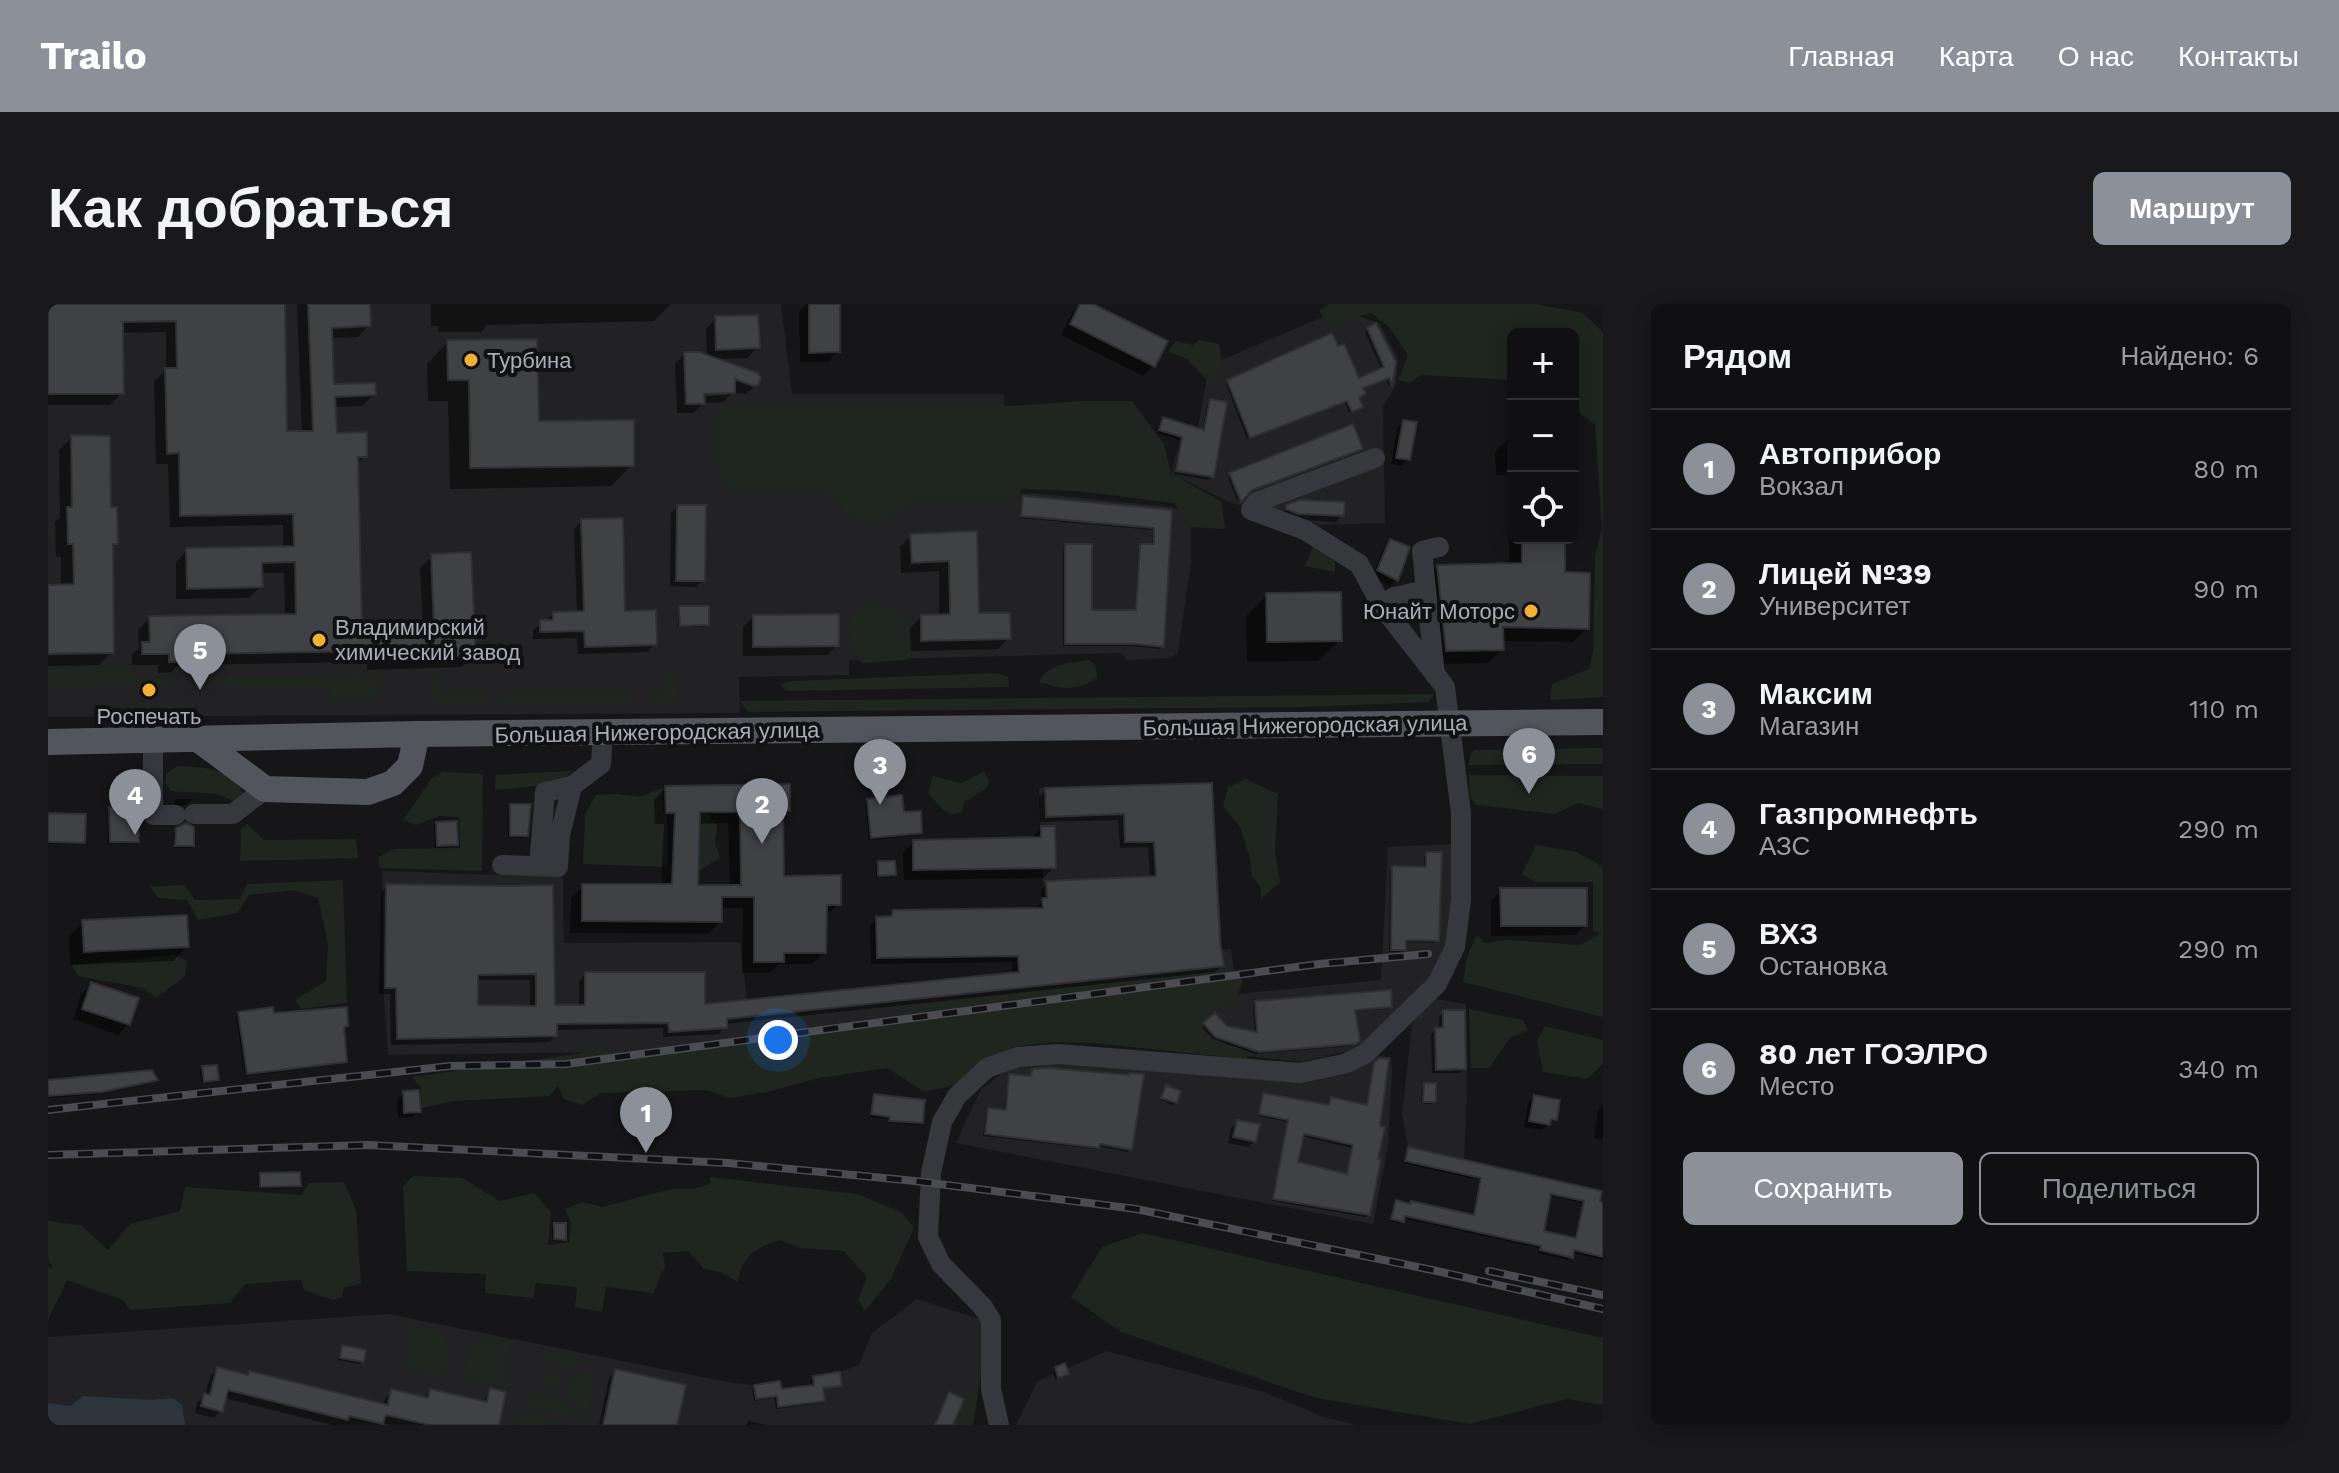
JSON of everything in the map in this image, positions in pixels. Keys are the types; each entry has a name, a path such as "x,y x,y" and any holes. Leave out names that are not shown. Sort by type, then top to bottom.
{"main road":[{"name":"Большая Нижегородская улица","path":"48,742 417,734 1603,722"},
{"path":"198,739 265,789 368,792 393,783 410,766 417,734"}],"street":[{"path":"999,1425 991,1389 991,1320 983,1307 941,1264 928,1237 931,1173 942,1122 957,1096 987,1068 1018,1057 1058,1054 1300,1073 1344,1064 1365,1054 1437,984 1455,947 1461,900 1461,813 1445,687 1382,606 1359,564 1305,530 1251,510 1257,502 1375,458"},
{"path":"1435,675 1422,551 1439,547"},
{"path":"1382,606 1394,597 1426,590"},
{"path":"502,865 558,867 560,835 572,786 601,764 603,732"},
{"path":"153,741 153,815 233,814 265,789"}],"shaded area":[{"path":"48,304 781,304 792,394 1004,394 1004,494 1032,493 1171,507 1191,513 1191,563 1178,653 1170,658 1127,660 1121,653 849,660 849,675 739,677 740,713 48,717"},
{"path":"1329,304 1536,304 1583,313 1603,332 1603,697 1550,700 1552,684 1589,669 1593,652 1595,556 1602,529 1595,425 1579,412 1579,328 1507,328 1507,380 1421,375 1410,383 1398,380 1408,355 1389,327 1371,313 1330,325 1319,311"},
{"path":"1342,309 1380,324 1398,358 1396,385 1383,407 1385,523 1321,525 1231,503 1172,474 1176,453 1197,434 1209,365"},
{"path":"1199,340 1219,344 1221,364 1214,382 1209,382 1187,359 1169,352 1175,341 1193,345"},
{"path":"1132,401 1164,444 1171,473 1222,502 1225,529 1191,527 1174,503 1078,491 1022,489 1013,501 918,499 880,524 846,514 832,493 731,492 718,473 716,427 722,407 1011,406"},
{"path":"1313,546 1335,559 1335,572 1305,566"},
{"path":"875,603 902,613 915,650 906,660 863,663 849,648 850,615"},
{"path":"1090,660 1096,668 1097,678 1082,686 1068,688 1039,682 1054,667"},
{"path":"132,668 134,678 166,678 173,685 48,685 48,669"},
{"path":"667,669 676,671 678,702 650,703 651,696 666,691 664,674"},
{"path":"438,672 439,693 486,693 486,704 438,704 432,700 432,678"},
{"path":"997,673 1008,677 1009,687 786,691 780,684 791,681"},
{"path":"379,675 379,700 331,700 330,688 218,686 215,682 191,682 195,677"},
{"path":"509,694 628,694 633,701 627,704 506,705 504,697"},
{"path":"1435,694 1428,702 1305,707 748,712 740,701"},
{"path":"1603,748 1603,764 1469,765 1474,750"},
{"path":"177,766 207,769 226,775 241,787 245,797 236,802 217,794 171,791 165,783 166,774"},
{"path":"571,771 562,783 495,790 496,775"},
{"path":"984,771 989,781 986,789 964,802 962,812 952,815 941,808 928,792 933,776 962,783"},
{"path":"442,772 483,774 482,871 379,868 379,857 394,849 460,848 459,817 439,816 416,825 403,820 432,778"},
{"path":"1469,775 1603,776 1603,809 1578,803 1555,814 1476,805 1470,797"},
{"path":"1246,779 1278,794 1275,853 1280,882 1261,899 1261,888 1252,876 1240,827 1223,806 1228,787"},
{"path":"1212,783 1222,942 1046,952 1039,788"},
{"path":"662,788 663,813 667,816 668,867 583,864 585,814 596,795 640,797"},
{"path":"706,812 717,825 715,843 720,858 698,871 700,825 683,824 684,813"},
{"path":"247,824 264,840 356,839 358,858 240,861 241,829"},
{"path":"1453,844 1452,934 1434,977 1361,1048 1302,1062 1198,1051 1195,998 1381,980 1388,847"},
{"path":"1536,845 1577,852 1603,867 1603,1017 1463,982 1467,957 1477,935 1485,943 1508,940 1580,945 1601,933 1593,931 1593,882 1534,882 1522,874"},
{"path":"382,871 563,877 564,943 740,942 747,1000 1231,949 1235,978 689,1051 388,1055 383,984"},
{"path":"343,880 347,1003 301,1009 295,1000 326,981 328,945 318,898 295,890 249,895 237,913 198,920 187,900 158,898 150,887 185,885 195,900 240,899 247,884"},
{"path":"175,955 187,961 185,976 156,998 143,988 78,976 72,965"},
{"path":"1229,968 1243,981 1235,1003 1217,1007 1201,1025 1213,1039 1246,1051 1247,1059 1092,1043 1052,1042 1014,1047 980,1062 960,1084 925,1092 887,1068 819,1078 730,1098 707,1090 600,1093 582,1105 564,1099 558,1086 550,1096 454,1101 422,1108 421,1088 412,1077 589,1052 689,1051 889,1024 907,1006"},
{"path":"1430,998 1466,1004 1464,1160 1408,1147 1402,1114 1412,1024"},
{"path":"1469,1009 1523,1020 1528,1030 1510,1038 1489,1068 1471,1068"},
{"path":"1545,1026 1603,1040 1603,1064 1587,1079 1543,1072 1537,1040"},
{"path":"1375,1055 1391,1057 1392,1072 1388,1146 1373,1224 956,1143 981,1089 1015,1064 1040,1060 1276,1079 1345,1075"},
{"path":"413,1176 462,1178 500,1201 534,1193 551,1212 548,1245 569,1242 571,1223 565,1209 583,1202 602,1207 671,1189 694,1189 710,1184 710,1177 857,1194 901,1212 914,1228 891,1279 865,1311 858,1299 867,1277 844,1251 799,1248 780,1240 752,1254 743,1266 738,1282 720,1272 704,1269 688,1251 663,1253 665,1266 653,1293 606,1287 602,1312 575,1307 577,1287 536,1283 533,1298 485,1293 486,1274 407,1271 403,1186"},
{"path":"344,1182 356,1210 361,1283 344,1288 342,1297 333,1300 304,1290 301,1280 245,1284 230,1303 130,1310 123,1300 67,1280 48,1320 48,1267 53,1268 48,1259 48,1221 81,1225 108,1250 130,1224 180,1211 185,1187 301,1195 309,1183"},
{"path":"1143,1233 1603,1338 1603,1405 1567,1399 1470,1424 1316,1398 1121,1332 1071,1297 1102,1247"},
{"path":"917,1299 989,1322 973,1425 48,1425 48,1337 388,1314 727,1382 754,1385 780,1381 782,1389 813,1385 813,1376 859,1365 872,1333"},
{"path":"408,1322 439,1330 448,1342 446,1369 438,1376 408,1369"},
{"path":"482,1339 511,1342 502,1387 467,1378 464,1374 470,1351"},
{"path":"540,1351 590,1360 566,1369 554,1363 547,1365"},
{"path":"1106,1351 1264,1392 1324,1417 1357,1425 1016,1425 1037,1382 1056,1373 1055,1367 1065,1364 1068,1368"},
{"path":"596,1366 587,1417 566,1392 571,1379"},
{"path":"547,1372 555,1372 560,1381 558,1388 547,1390 542,1385 542,1377"},
{"path":"967,1392 978,1394 973,1425 953,1425"},
{"path":"538,1394 548,1399 559,1397 580,1421 528,1408 530,1397"},
{"path":"83,1396 153,1400 172,1398 182,1405 185,1425 48,1425 48,1403 70,1406"},
{"path":"522,1412 570,1425 510,1425 512,1419 520,1420"}],"building":[{"path":"48,304 285,304 287,431 313,431 308,304 370,304 371,326 332,328 334,384 375,383 376,395 335,397 337,433 367,432 367,457 358,457 362,630 434,628 431,554 471,552 476,656 378,659 378,651 184,654 185,662 169,662 169,654 142,654 142,642 150,642 149,616 296,614 295,562 262,563 263,587 187,589 186,548 294,546 293,514 180,516 179,453 167,454 165,368 177,368 176,321 123,322 124,394 48,394"},
{"path":"809,304 840,304 840,352 809,353"},
{"path":"1080,304 1093,304 1168,341 1155,367 1070,324"},
{"path":"758,315 760,348 716,350 715,316"},
{"path":"1376,323 1396,362 1392,385 1389,378 1363,388 1366,394 1359,397 1363,407 1352,412 1347,401 1250,438 1227,380 1332,333 1338,346 1344,344 1359,378 1384,367 1367,328"},
{"path":"537,339 539,421 634,420 634,466 470,468 469,380 448,380 447,340"},
{"path":"684,352 699,352 758,373 761,378 758,385 753,386 735,379 735,393 704,394 705,404 686,404"},
{"path":"1210,399 1227,402 1214,477 1176,471 1182,437 1159,430 1163,417 1204,430"},
{"path":"1403,420 1417,422 1410,460 1396,458"},
{"path":"1353,424 1363,449 1252,490 1241,502 1229,473"},
{"path":"71,435 110,436 111,507 117,507 118,544 113,544 114,653 48,654 48,585 74,584 73,544 68,544 67,507 72,507"},
{"path":"1023,496 1172,510 1164,647 1065,644 1065,544 1092,544 1092,610 1136,610 1140,544 1154,544 1154,528 1021,516"},
{"path":"1300,500 1345,502 1344,516 1298,514 1286,509 1286,505"},
{"path":"677,505 706,505 705,581 676,581"},
{"path":"623,518 625,611 656,610 657,645 585,647 584,631 540,632 540,620 553,620 553,612 584,611 581,519"},
{"path":"977,531 979,613 1010,613 1011,639 921,641 921,615 950,614 949,561 912,563 910,534"},
{"path":"1390,539 1410,547 1398,581 1377,570"},
{"path":"1522,544 1565,544 1565,572 1590,573 1589,629 1503,627 1504,650 1446,651 1437,565 1522,563"},
{"path":"1341,592 1342,641 1267,642 1266,593"},
{"path":"679,606 709,606 709,625 680,626"},
{"path":"839,614 839,646 753,647 753,615"},
{"path":"1212,783 1220,942 1224,966 727,1019 727,1028 669,1032 668,1023 557,1024 557,1036 397,1039 396,988 385,988 386,884 553,885 555,1005 585,1005 585,972 705,972 705,1004 1019,972 1018,956 877,958 876,917 892,916 893,910 1043,908 1042,898 1047,898 1046,881 1156,876 1154,842 1125,842 1124,814 1046,817 1045,788","holes":["536,974 536,1006 478,1005 478,975"]},
{"path":"790,784 790,811 783,811 784,876 841,875 841,905 827,905 826,953 784,953 784,962 754,962 754,897 722,897 722,922 582,921 582,884 672,884 675,813 666,813 665,786","holes":["700,812 740,812 741,885 698,885"]},
{"path":"902,795 904,812 921,811 922,833 871,838 867,799"},
{"path":"510,804 531,804 528,836 510,836"},
{"path":"109,807 138,807 139,842 110,842"},
{"path":"48,813 86,814 85,843 48,842"},
{"path":"457,821 458,845 437,846 436,822"},
{"path":"186,823 194,827 194,846 175,846 176,828"},
{"path":"1041,826 1055,826 1056,868 913,870 913,840 1041,837"},
{"path":"1426,852 1442,852 1439,941 1406,940 1406,950 1391,950 1392,866 1426,867"},
{"path":"878,861 895,861 896,875 878,876"},
{"path":"1500,888 1587,888 1587,926 1501,926"},
{"path":"187,915 189,947 84,952 82,920"},
{"path":"91,982 139,998 130,1025 82,1009"},
{"path":"1391,990 1392,1007 1355,1010 1360,1041 1355,1044 1259,1052 1215,1037 1203,1023 1215,1013 1227,1026 1257,1032 1255,1001"},
{"path":"273,1007 274,1013 347,1007 348,1026 344,1027 347,1062 247,1074 238,1012"},
{"path":"1443,1010 1465,1010 1466,1069 1436,1070 1435,1028 1443,1027"},
{"path":"1379,1058 1389,1059 1380,1126 1385,1127 1370,1215 1273,1199 1288,1120 1259,1114 1263,1093 1329,1105 1331,1097 1367,1105 1374,1063","holes":["1304,1134 1353,1145 1347,1174 1298,1162"]},
{"path":"217,1065 219,1080 204,1082 202,1066"},
{"path":"1032,1069 1144,1074 1132,1150 1100,1144 1099,1148 985,1134 988,1108 1006,1110 1009,1074 1031,1076"},
{"path":"152,1070 158,1080 102,1092 48,1096 48,1080"},
{"path":"1424,1083 1436,1083 1436,1102 1423,1102"},
{"path":"1166,1085 1181,1091 1177,1103 1161,1098"},
{"path":"419,1090 421,1112 404,1113 403,1091"},
{"path":"874,1094 925,1100 923,1123 889,1121 890,1117 871,1114"},
{"path":"1534,1095 1560,1100 1557,1120 1551,1119 1550,1125 1529,1121"},
{"path":"1237,1120 1260,1124 1256,1142 1233,1137"},
{"path":"1408,1147 1602,1191 1603,1257 1574,1250 1573,1258 1540,1250 1541,1246 1405,1216 1404,1222 1391,1219 1396,1200 1474,1215 1481,1178 1405,1161","holes":["1551,1194 1584,1201 1576,1238 1544,1231"]},
{"path":"300,1172 301,1186 260,1187 260,1173"},
{"path":"554,1223 566,1223 566,1240 554,1239"},
{"path":"342,1345 366,1350 364,1362 340,1358"},
{"path":"1065,1363 1069,1374 1058,1378 1055,1367"},
{"path":"217,1367 248,1375 249,1371 388,1405 391,1389 428,1398 430,1389 487,1402 490,1388 506,1392 499,1425 430,1425 386,1415 383,1424 349,1416 348,1420 228,1390 223,1412 201,1406 204,1393 210,1395"},
{"path":"615,1369 686,1385 677,1425 603,1425"},
{"path":"840,1372 842,1386 823,1388 825,1401 778,1407 777,1396 756,1399 754,1385 780,1381 782,1389 814,1385 813,1376"},
{"path":"949,1392 964,1399 953,1425 935,1425"}],"railway":[{"path":"48,1110 450,1066 566,1064 1319,964 1428,954"},
{"path":"48,1155 368,1145 728,1163 915,1181 1136,1209 1603,1309"},
{"path":"1489,1271 1603,1295"}],"place":[{"name":"Турбина","path":"471,360"},
{"name":"Юнайт Моторс","path":"1531,611"},
{"name":"Владимирский химический завод","path":"319,640"},
{"name":"Роспечать","path":"149,690"},
{"name":"ВХЗ","path":"200,690"},
{"name":"80 лет ГОЭЛРО","path":"1529,794"},
{"name":"Максим","path":"880,805"},
{"name":"Газпромнефть","path":"135,835"},
{"name":"Лицей №39","path":"762,844"},
{"name":"Автоприбор","path":"646,1153"}]}
